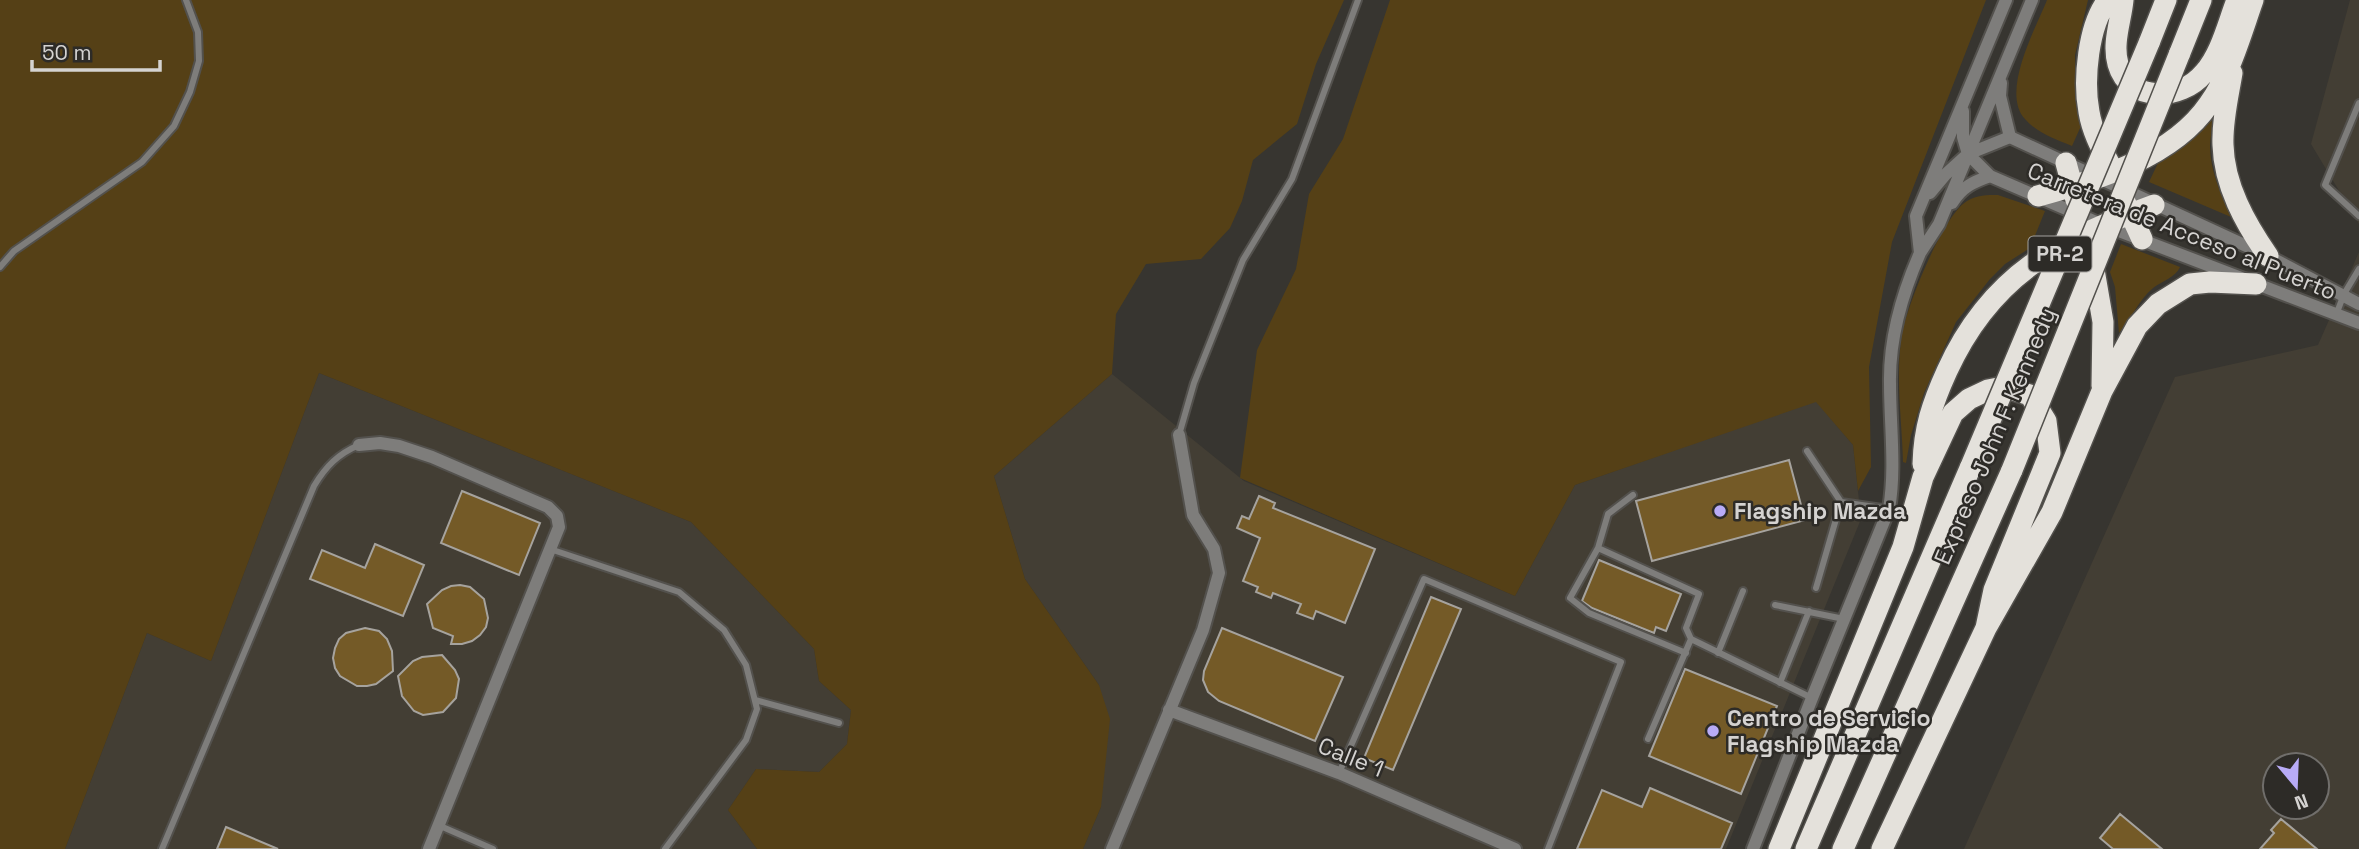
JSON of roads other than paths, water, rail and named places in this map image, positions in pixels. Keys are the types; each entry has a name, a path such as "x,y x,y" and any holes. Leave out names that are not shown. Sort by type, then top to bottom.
{"highway":[{"path":"2108,0 2099,11 2090,46 2087,101 2110,179 2142,239"},
{"path":"2123,0 2115,48 2125,80 2145,92 2169,93 2190,87 2213,62 2237,0"},
{"name":"Expreso John F. Kennedy","path":"1806,849 1971,466 2166,0"},
{"name":"Expreso John F. Kennedy","path":"1843,849 2012,470 2201,0"},
{"path":"2038,196 2110,179 2183,134 2210,103 2236,50 2253,0"},
{"path":"2236,50 2222,144 2226,175 2248,228 2267,256"},
{"path":"2066,163 2072,187 2090,224 2103,322 2102,391"},
{"path":"1923,477 1924,436 1933,403 1958,348 1973,324 2005,285 2090,224 2154,205"},
{"path":"1882,849 1986,628 2052,512 2102,391 2137,326 2172,294 2190,284 2256,284"},
{"path":"1779,849 1903,547 1923,477 1953,412 1969,399 1988,390 2003,387 2030,395 2046,421 2050,453 1994,590 1986,628"}],"street":[{"path":"1920,253 1916,216 2006,0"},
{"path":"1939,224 2032,0"},
{"path":"1922,202 1968,154 2010,137 2000,96 2001,75"},
{"path":"1753,849 1889,509 1893,459 1890,382 1892,342 1920,253 1959,192 1972,182 1990,176 1968,154 1963,137 1963,104"},
{"name":"Carretera de Acceso al Puerto","path":"2010,137 2066,163 2110,179 2154,205 2267,256 2359,304"},
{"name":"Carretera de Acceso al Puerto","path":"1990,176 2038,196 2090,224 2142,239 2359,323"},
{"path":"1112,849 1203,630 1219,573 1214,550 1193,514 1179,435"},
{"path":"359,445 380,443 410,449 548,507 557,516 559,527 429,849"},
{"name":"Calle 1","path":"1169,710 1339,773 1515,849"}],"lane":[{"path":"0,267 14,251 142,162 174,126 190,92 199,61 198,32 186,0"},
{"path":"1179,435 1194,383 1243,260 1292,178 1358,0"},
{"path":"2359,103 2325,185 2359,216"},
{"path":"2336,315 2359,269"},
{"path":"162,849 314,486 332,461 359,445"},
{"path":"1807,451 1841,502 1889,509"},
{"path":"1633,495 1608,514 1598,548 1570,598 1589,613 1686,653"},
{"path":"1816,588 1841,502"},
{"path":"1598,548 1699,594 1686,628 1691,639 1812,698"},
{"path":"550,550 678,592 724,630 746,665 757,709 746,740 665,849"},
{"path":"1339,773 1424,579 1621,662 1548,849"},
{"path":"1718,653 1743,591"},
{"path":"1775,605 1844,619"},
{"path":"1780,683 1809,611"},
{"path":"1648,739 1691,639"},
{"path":"755,700 839,723"},
{"path":"438,825 493,849"}],"place":[{"name":"Flagship Mazda","path":"1720,511"},
{"name":"Centro de Servicio Flagship Mazda","path":"1713,731"}]}
